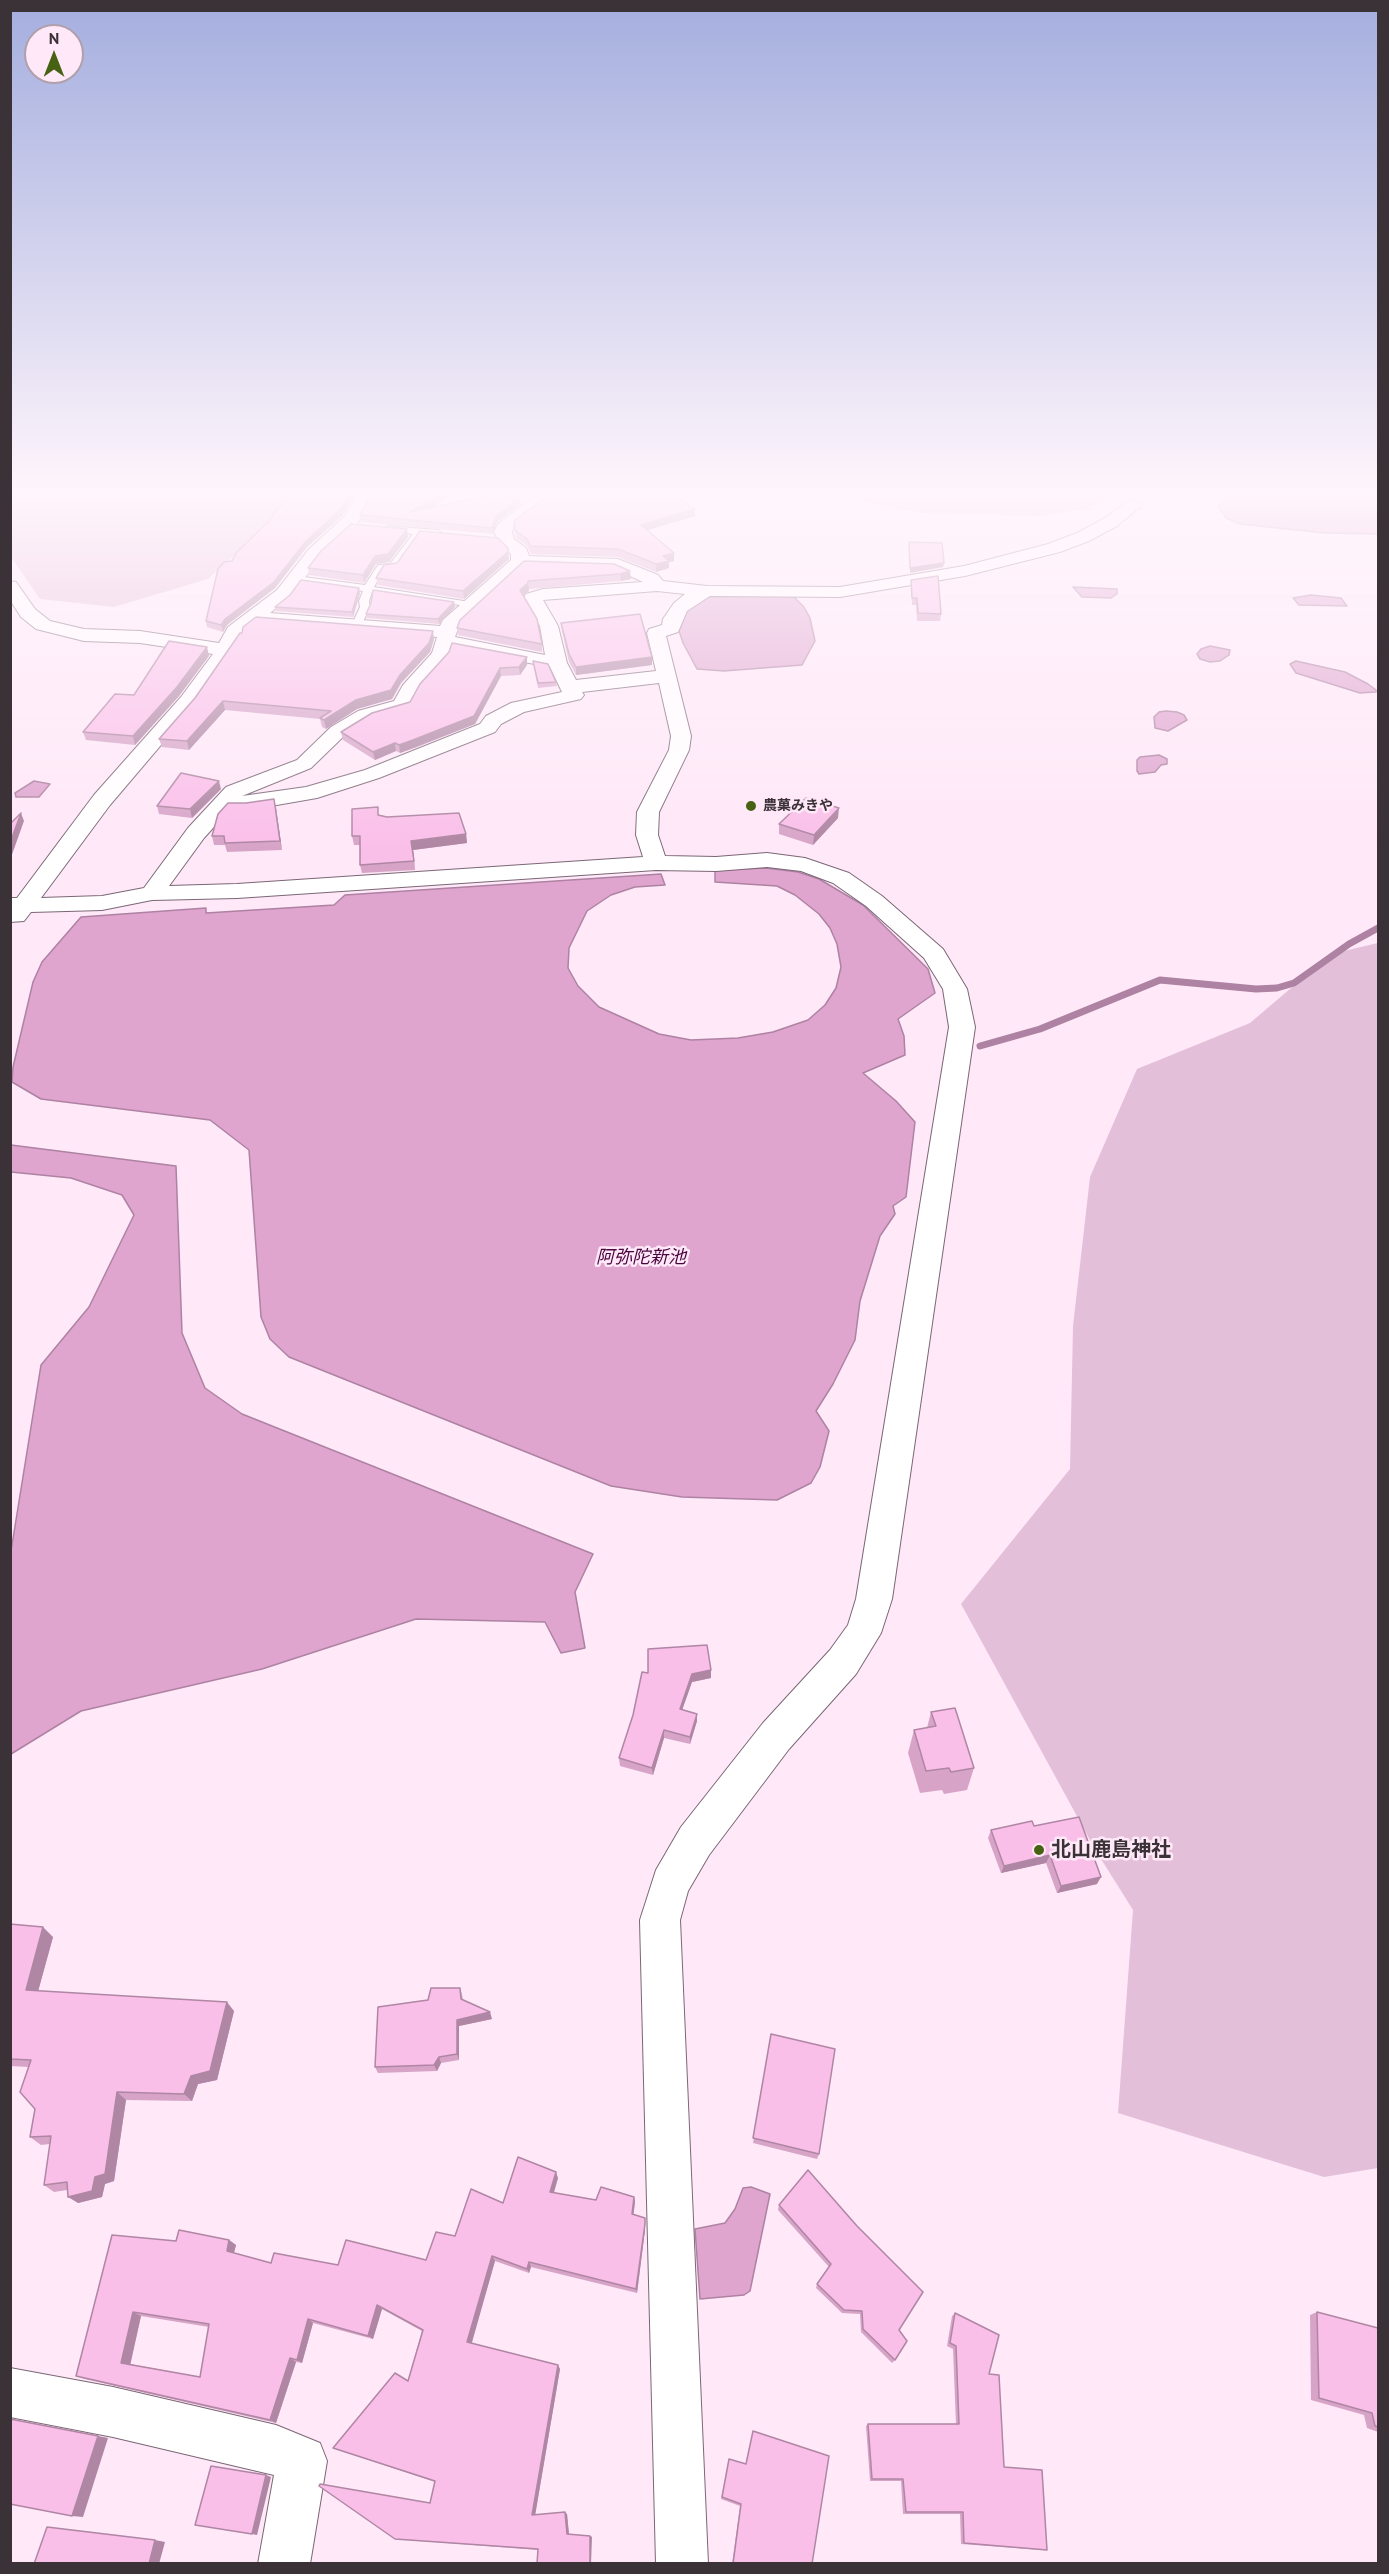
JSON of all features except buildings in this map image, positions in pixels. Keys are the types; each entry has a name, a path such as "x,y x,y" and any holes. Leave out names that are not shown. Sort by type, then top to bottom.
{"street":[{"path":"25,609 43,625 84,635 140,637 225,650"},
{"path":"15,911 102,800 188,701 225,650 235,631 261,609"},
{"path":"152,893 196,833 234,792 304,764 338,731 365,715 402,705 410,689 441,654 450,624 466,609"},
{"path":"225,802 248,802 309,792 372,774 489,728 493,720 518,707 574,695 557,663 549,626 530,609"},
{"path":"656,863 647,835 648,812 656,792 680,750 681,736 656,633 671,628 672,619 679,609"},
{"path":"251,616 357,624 446,636 557,663"},
{"path":"570,687 667,675"},
{"path":"15,911 102,903 152,893 237,891 656,863 716,864 767,860 805,865 841,878 874,901 934,954 956,989 962,1027 874,1599 863,1633 843,1662 776,1736 695,1841 670,1884 660,1920 682,2564"},
{"path":"10,2392 112,2412 276,2450 302,2461 284,2564"}],"lane":[{"path":"357,624 364,609"}],"shaded area":[{"path":"1378,943 1378,2168 1324,2177 1118,2113 1133,1910 1096,1851 961,1604 1070,1469 1073,1326 1090,1177 1137,1069 1250,1023 1331,954"}],"water":[{"path":"688,609 805,609 810,618 815,641 802,665 724,671 697,669 683,643 677,625"},
{"path":"1210,646 1230,650 1229,655 1220,661 1210,662 1200,659 1197,654 1201,649"},
{"path":"1296,661 1345,672 1368,684 1376,692 1360,693 1296,673 1290,664"},
{"path":"1166,711 1184,715 1187,720 1168,731 1155,728 1154,717 1159,712"},
{"path":"1159,755 1167,759 1167,764 1161,765 1155,772 1139,774 1137,760 1140,757"},
{"path":"34,781 50,784 39,797 16,797 15,793"},
{"name":"阿弥陀新池","path":"766,868 798,872 819,879 863,905 928,969 935,993 898,1019 904,1036 905,1055 863,1073 896,1101 915,1122 906,1197 893,1206 895,1214 880,1236 860,1301 855,1340 833,1384 816,1411 829,1431 820,1467 811,1483 777,1500 682,1497 611,1486 289,1357 270,1339 261,1317 249,1150 210,1120 41,1099 12,1082 13,1067 33,982 42,962 81,917 206,908 206,913 334,905 345,895 661,874 665,885 635,887 611,895 587,911 569,948 568,968 578,986 599,1007 659,1034 691,1040 738,1038 773,1032 808,1020 825,1005 836,988 841,967 837,944 830,928 819,914 795,895 777,886 715,882 715,870"},
{"path":"11,1145 176,1166 182,1333 205,1388 242,1414 593,1554 575,1592 585,1648 561,1653 545,1622 416,1619 262,1669 81,1711 11,1754 11,1551 41,1365 89,1307 134,1215 122,1195 71,1178 11,1172"},
{"path":"751,2187 770,2194 750,2291 744,2295 700,2299 695,2229 725,2223 735,2209 743,2188"}],"waterway":[{"path":"980,1046 1040,1029 1160,980 1256,989 1277,988 1294,983 1349,944 1378,928"}],"place":[{"name":"農菓みきや","path":"751,806"},
{"name":"北山鹿島神社","path":"1039,1850"}]}
